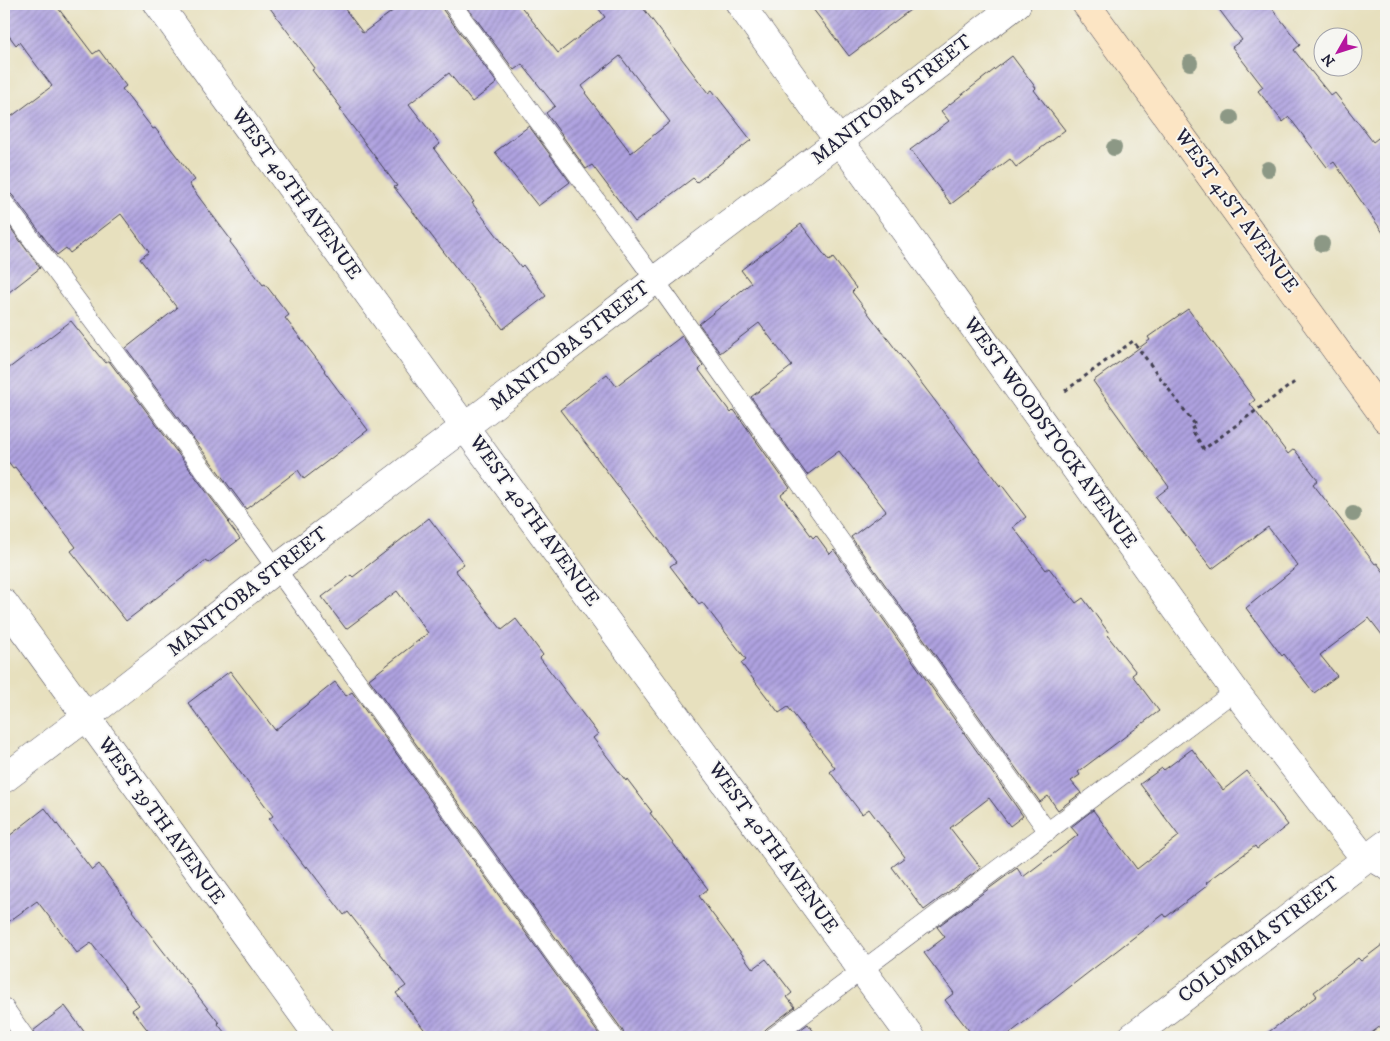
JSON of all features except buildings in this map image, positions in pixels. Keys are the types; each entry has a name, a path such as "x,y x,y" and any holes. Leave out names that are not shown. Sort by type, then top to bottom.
{"main road":[{"name":"WEST 41ST AVENUE","path":"1086,4 1386,419"}],"street":[{"name":"WEST 40TH AVENUE","path":"158,4 912,1037"},
{"name":"WEST WOODSTOCK AVENUE","path":"740,4 859,166 1235,691 1379,858"},
{"name":"MANITOBA STREET","path":"4,779 276,569 503,398 654,280 1017,4"},
{"name":"WEST 39TH AVENUE","path":"4,604 319,1037"},
{"name":"COLUMBIA STREET","path":"1132,1037 1379,858"}],"lane":[{"path":"452,4 654,280 1048,832"},
{"path":"4,202 276,569 614,1037"},
{"path":"773,1037 1235,691"},
{"path":"4,1007 24,1037"}],"path":[{"path":"1065,390 1133,341 1196,426 1191,429 1204,450 1296,381"}]}
